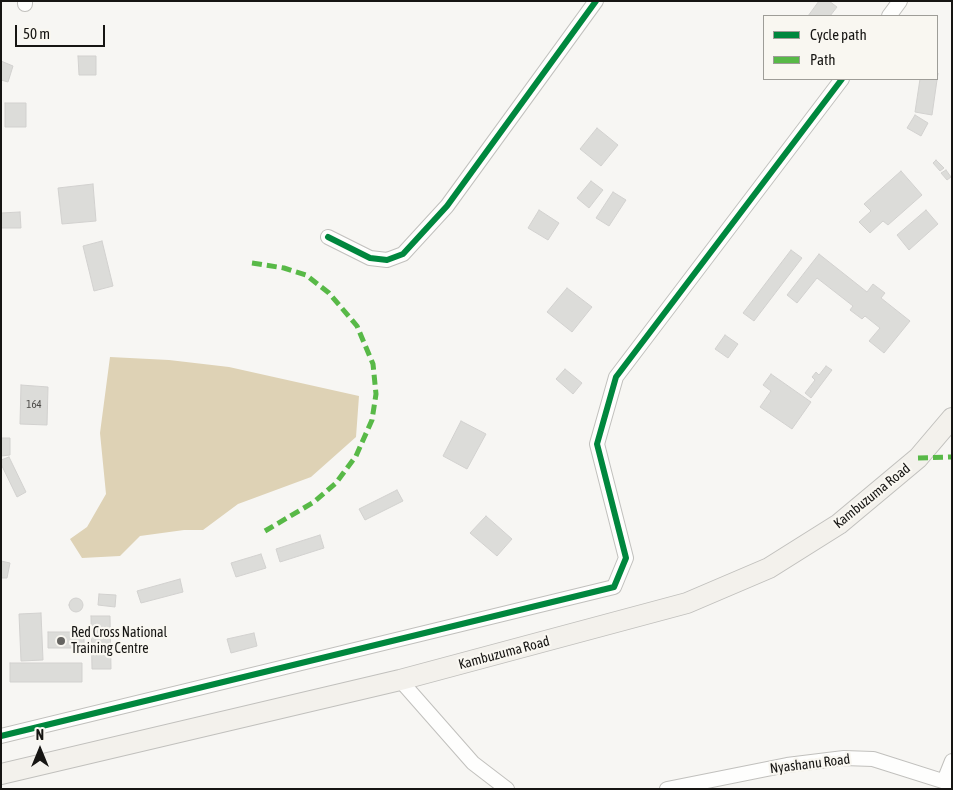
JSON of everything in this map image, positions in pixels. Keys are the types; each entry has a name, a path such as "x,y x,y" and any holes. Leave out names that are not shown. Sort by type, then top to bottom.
{"main road":[{"name":"Kambuzuma Road","path":"1,774 400,680 660,611 714,592 769,568 839,524 918,458 952,418"}],"street":[{"path":"328,238 370,258 387,260 403,254 447,206 596,1"},
{"path":"890,15 900,1"},
{"path":"1,736 614,587 626,558 597,444 616,377 841,80"},
{"path":"400,680 472,763 507,789"},
{"name":"Nyashanu Road","path":"666,789 787,765 844,758 873,759 948,783"},
{"path":"948,783 952,761"}],"shaded area":[{"path":"110,357 169,360 229,367 359,396 356,437 311,477 238,504 203,530 184,530 140,536 120,556 82,558 70,539 87,527 106,494 100,433"}],"building":[{"path":"819,1 829,1 837,7 831,15 809,15"},
{"path":"78,56 96,56 96,75 79,75"},
{"path":"1,61 13,66 8,82 1,80"},
{"path":"920,80 937,80 932,115 915,112"},
{"path":"5,103 26,103 26,127 5,127"},
{"path":"915,115 928,123 921,136 907,128"},
{"path":"597,128 618,145 601,166 580,149"},
{"path":"936,160 944,168 940,171 933,163"},
{"path":"946,170 951,177 947,180 941,173"},
{"path":"901,171 922,195 888,225 883,221 870,233 859,222 871,211 864,204"},
{"path":"591,181 603,190 589,208 577,198"},
{"path":"93,184 96,221 62,224 58,188"},
{"path":"613,192 626,200 609,226 596,218"},
{"path":"539,210 559,223 548,240 528,228"},
{"path":"926,210 938,224 909,250 897,235"},
{"path":"20,212 21,228 1,228 1,213"},
{"path":"102,241 113,286 94,291 83,246"},
{"path":"791,250 802,258 754,321 743,313"},
{"path":"819,254 867,292 873,284 885,293 881,298 910,321 884,353 869,341 880,328 865,316 862,319 850,310 853,306 817,278 797,303 787,295"},
{"path":"567,288 592,307 572,332 547,312"},
{"path":"725,335 738,344 728,358 715,349"},
{"path":"826,366 832,370 811,398 805,393 815,380 812,377 816,372 819,375"},
{"path":"565,369 582,383 573,394 556,379"},
{"path":"771,374 811,402 792,429 760,407 771,391 763,385"},
{"path":"21,385 48,387 47,425 20,424"},
{"path":"461,421 486,434 467,469 443,456"},
{"path":"1,438 10,438 10,455 1,456"},
{"path":"9,457 26,492 17,497 1,464 1,460"},
{"path":"397,490 403,501 365,520 359,509"},
{"path":"486,516 512,539 497,556 470,533"},
{"path":"320,535 324,548 280,562 276,549"},
{"path":"261,554 266,568 236,577 231,563"},
{"path":"1,561 10,563 7,578 1,578"},
{"path":"180,579 183,592 141,603 137,591"},
{"path":"99,594 116,595 115,607 98,605"},
{"path":"73,598 79,598 83,605 79,612 73,612 69,608 69,602"},
{"path":"41,613 43,660 21,661 19,614"},
{"path":"91,616 110,616 111,669 92,669"},
{"path":"48,632 84,632 84,648 48,648"},
{"path":"254,633 257,646 231,653 227,639"},
{"path":"10,663 82,663 82,682 10,682"}],"marked path":[{"path":"252,263 284,268 306,275 329,293 357,326 373,364 376,394 372,420 356,456 336,483 314,502 265,531"},
{"path":"918,458 952,457"}],"cycle path":[{"path":"328,237 370,258 387,260 403,254 447,206 596,1"},
{"path":"1,736 614,587 626,558 597,444 616,377 841,80"}],"place":[{"name":"Red Cross National Training Centre","path":"61,641"}]}
